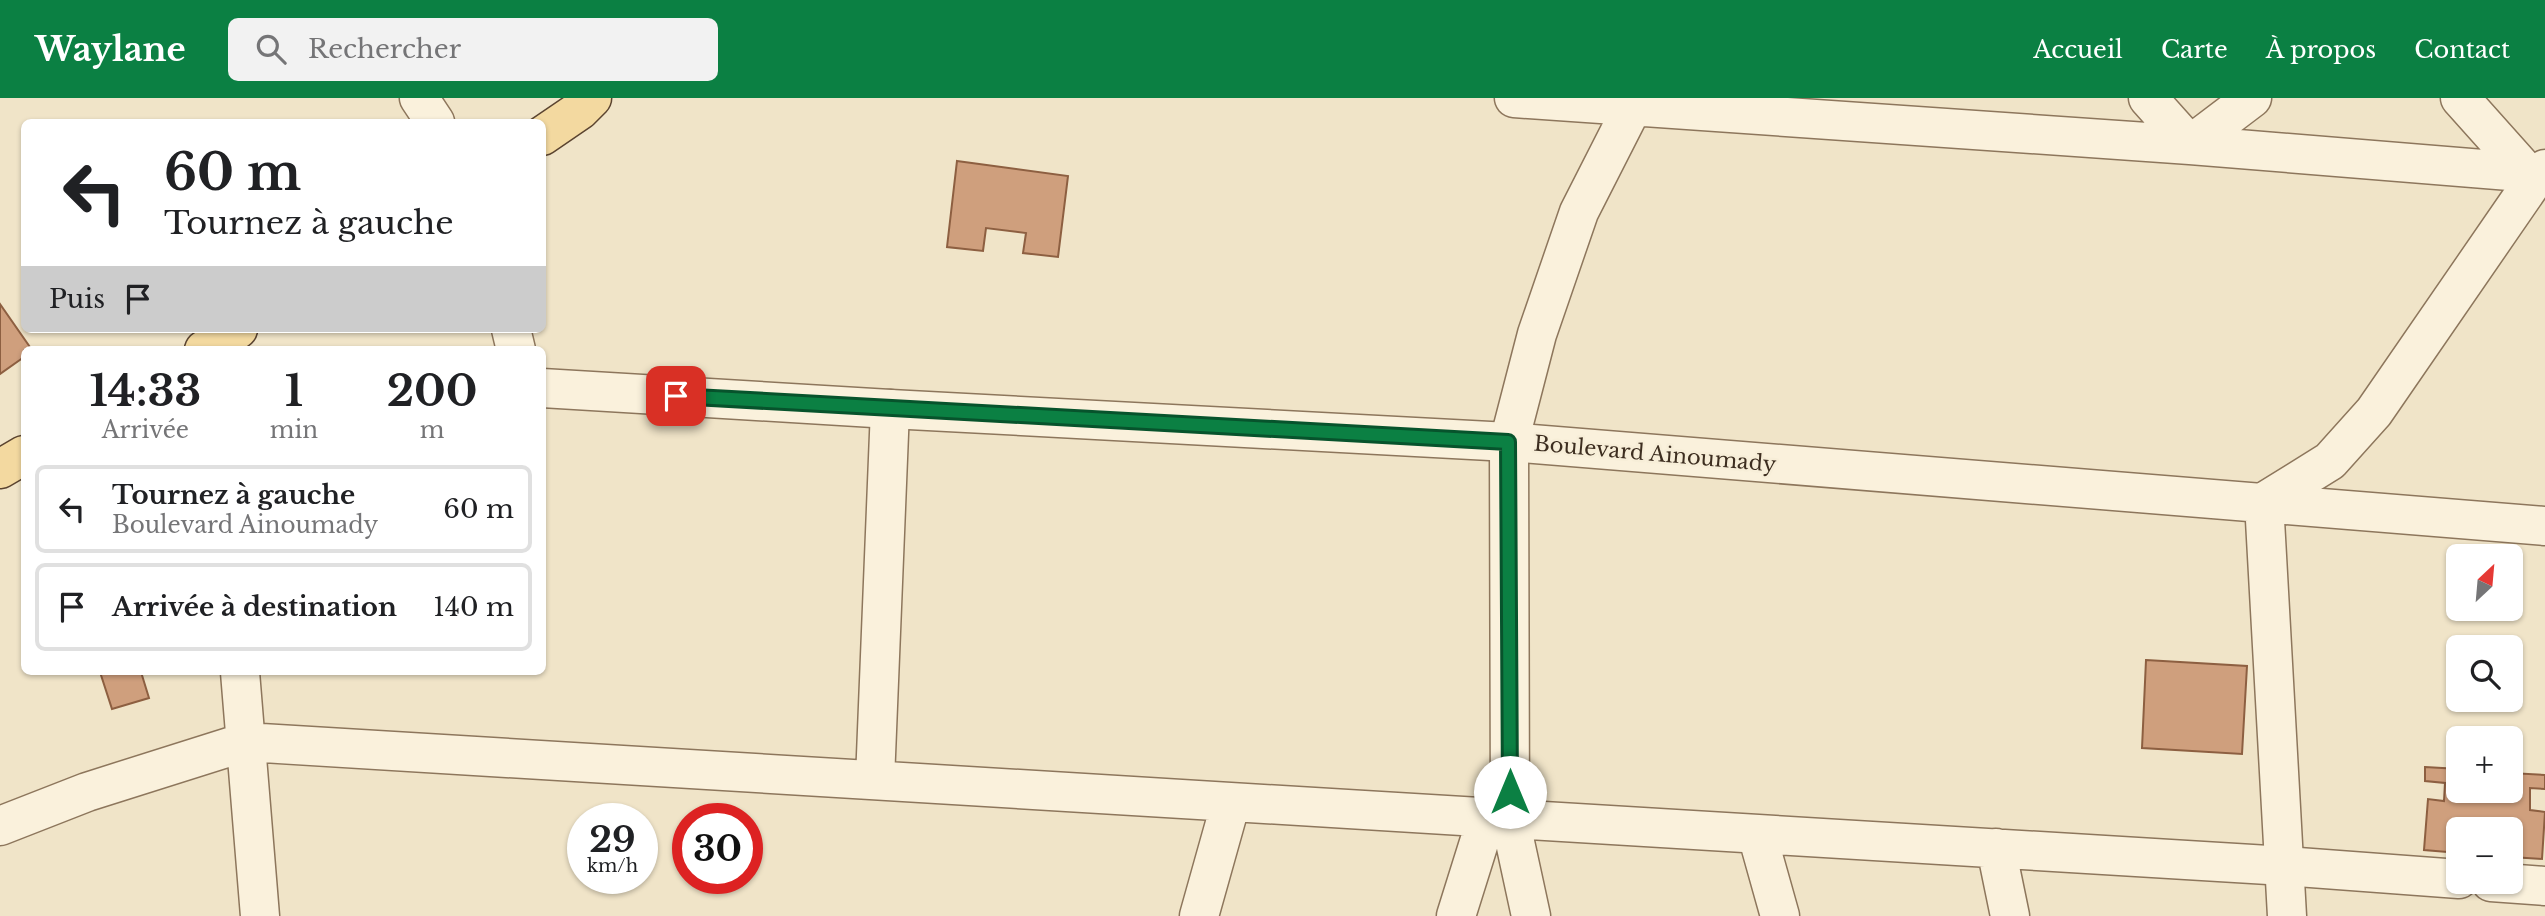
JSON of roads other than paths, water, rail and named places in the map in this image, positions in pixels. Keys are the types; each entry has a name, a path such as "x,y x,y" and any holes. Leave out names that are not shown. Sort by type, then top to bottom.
{"main road":[{"path":"546,133 580,110 592,98"},
{"path":"210,346 232,333"},
{"path":"0,469 21,457"}],"street":[{"path":"419,98 433,119"},
{"path":"1514,98 1634,102 2539,173"},
{"path":"2148,98 2190,145"},
{"path":"2190,145 2252,98"},
{"path":"2460,98 2539,173"},
{"path":"1531,916 1499,818 1508,442 1537,334 1579,212 1634,102"},
{"path":"2287,916 2264,502 2330,461 2374,412 2539,173"},
{"name":"Boulevard Ainoumady","path":"546,388 1508,442 2545,526"},
{"path":"875,780 890,409"},
{"path":"240,675 260,916"},
{"path":"0,826 87,792 245,742 1996,848 2446,879"},
{"path":"1199,916 1231,802"},
{"path":"1456,916 1499,818"},
{"path":"1757,834 1780,916"},
{"path":"1996,848 2010,916"},
{"path":"2523,884 2545,886"}]}
